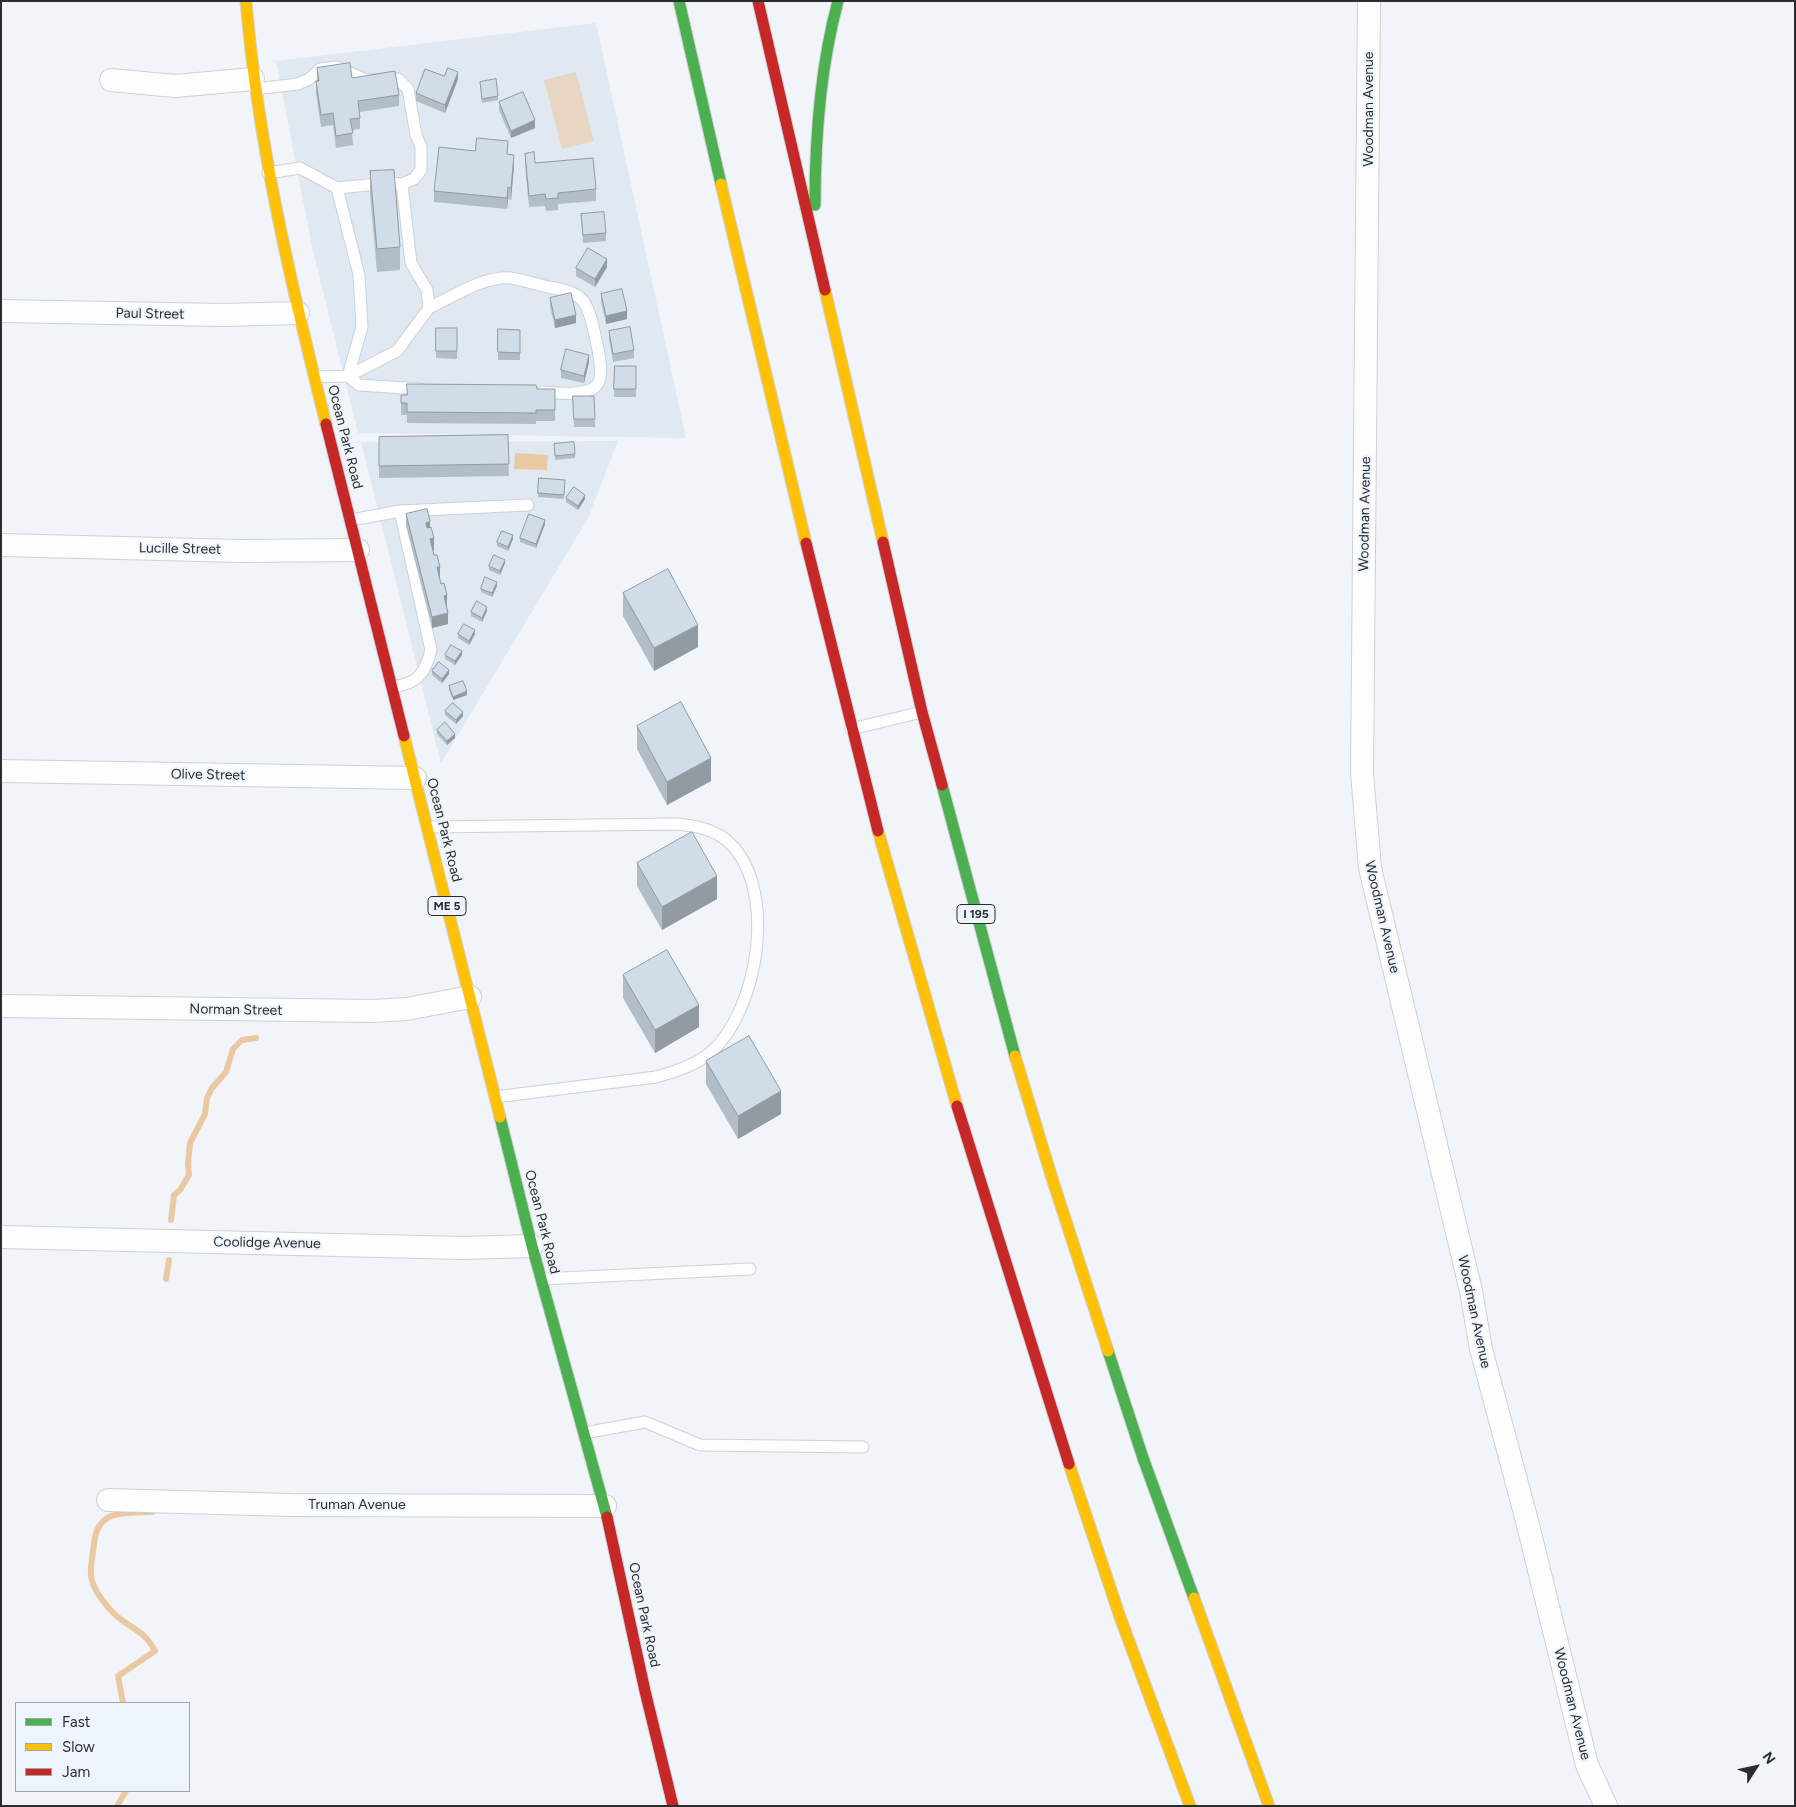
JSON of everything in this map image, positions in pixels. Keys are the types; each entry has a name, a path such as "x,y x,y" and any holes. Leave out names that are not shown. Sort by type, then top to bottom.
{"main road":[{"name":"Ocean Park Road","path":"246,1 254,84 268,173 298,312 532,1246 605,1506 645,1691 673,1806"},
{"path":"679,1 790,477 890,875 968,1147 1061,1441 1164,1740 1190,1806"},
{"name":"I 195","path":"758,1 922,712 1003,1014 1051,1175 1143,1458 1269,1806"},
{"path":"815,254 815,146 819,91 829,30 838,1"}],"street":[{"name":"Woodman Avenue","path":"1369,1 1362,773 1370,868 1471,1291 1481,1349 1527,1521 1587,1765 1606,1806"},
{"path":"111,80 175,86 254,84"},
{"name":"Paul Street","path":"1,310 224,315 298,312"},
{"name":"Lucille Street","path":"1,545 241,551 358,550"},
{"name":"Olive Street","path":"1,771 415,778"},
{"name":"Norman Street","path":"1,1006 373,1011 407,1009 470,997"},
{"name":"Coolidge Avenue","path":"1,1237 453,1248 532,1246"},
{"name":"Truman Avenue","path":"108,1500 291,1505 605,1506"}],"lane":[{"path":"254,84 298,84 310,79 320,69 337,67 366,80 398,79 403,82 409,93 422,164 417,176 409,182 402,184 388,183 337,188 300,168 268,173"},
{"path":"402,184 411,263 427,290 429,308"},
{"path":"337,188 359,275 362,327 348,376"},
{"path":"315,377 348,376 397,351 429,308 475,286 494,279 510,278 567,291 582,299 590,313 599,355 600,376 597,385 588,390 564,394 526,391"},
{"path":"348,376 359,385 429,389"},
{"path":"351,520 400,511 528,505"},
{"path":"392,687 409,685 415,681 429,660 431,650 400,511"},
{"path":"852,729 922,712"},
{"path":"427,827 678,824 695,827 714,832 726,840 738,853 753,887 757,904 758,937 748,988 732,1024 711,1053 676,1071 656,1077 495,1096"},
{"path":"541,1279 750,1269"},
{"path":"584,1433 645,1422 700,1445 863,1448"}],"shaded area":[{"path":"596,23 686,438 358,433 313,251 276,61"},
{"path":"576,72 594,141 562,149 544,80"},
{"path":"618,441 588,518 441,763 361,442"},
{"path":"515,453 548,455 547,470 514,469"}],"building":[{"path":"350,63 352,78 395,71 399,95 358,101 360,118 350,119 353,133 336,136 333,113 321,115 316,81 319,81 317,68"},
{"path":"448,68 458,72 445,105 416,93 425,69 444,76"},
{"path":"496,79 498,96 482,99 480,82"},
{"path":"523,92 535,120 511,131 499,102"},
{"path":"477,138 508,141 507,154 514,155 511,188 508,187 507,198 434,191 439,147 475,151"},
{"path":"534,152 535,163 593,158 596,189 558,193 558,198 546,199 545,194 529,196 525,154"},
{"path":"394,170 400,247 377,249 370,171"},
{"path":"604,212 606,233 583,235 581,214"},
{"path":"588,248 607,259 595,279 576,268"},
{"path":"622,289 627,311 606,316 601,294"},
{"path":"571,293 576,315 555,320 550,298"},
{"path":"630,327 634,350 613,354 609,331"},
{"path":"436,328 457,328 457,351 436,351"},
{"path":"498,329 520,330 520,353 498,352"},
{"path":"566,349 589,355 584,376 561,370"},
{"path":"615,366 636,366 636,389 614,389"},
{"path":"407,384 536,385 537,389 555,389 555,410 536,410 536,413 407,412 407,403 401,403 401,395 407,395"},
{"path":"573,396 594,396 595,419 574,419"},
{"path":"508,435 509,464 379,466 379,437"},
{"path":"574,442 575,454 555,456 554,444"},
{"path":"539,478 565,480 564,495 538,493"},
{"path":"574,487 585,495 578,506 566,498"},
{"path":"427,509 430,521 426,523 427,528 431,527 434,538 430,539 434,555 437,555 440,567 437,567 441,584 444,583 447,595 444,596 448,613 432,617 406,514"},
{"path":"529,514 545,520 536,544 520,538"},
{"path":"502,531 513,535 508,547 497,542"},
{"path":"494,555 505,560 500,571 489,566"},
{"path":"668,569 698,625 654,648 623,593"},
{"path":"485,577 497,582 492,593 481,589"},
{"path":"477,601 487,607 482,618 471,612"},
{"path":"464,624 475,630 469,641 458,634"},
{"path":"451,645 462,651 455,661 445,655"},
{"path":"439,662 449,670 442,679 432,671"},
{"path":"463,681 467,691 453,697 449,686"},
{"path":"681,702 711,758 667,782 637,726"},
{"path":"453,703 463,712 456,720 445,711"},
{"path":"445,722 455,734 447,741 437,730"},
{"path":"692,832 717,876 662,907 637,863"},
{"path":"667,950 699,1005 655,1030 623,975"},
{"path":"749,1036 781,1091 738,1116 706,1061"}],"waterway":[{"path":"171,1220 174,1195 180,1190 189,1175 190,1143 205,1114 207,1098 212,1088 226,1072 233,1049 242,1040 256,1038"},
{"path":"166,1279 169,1260"},
{"path":"123,1702 118,1676 155,1651 145,1637 118,1617 98,1594 92,1581 91,1563 96,1533 100,1524 106,1519 122,1513 152,1512"},
{"path":"117,1806 125,1792"}],"traffic: fast":[{"path":"679,1 721,184"},
{"path":"815,205 816,153 820,102 827,51 838,1"},
{"path":"942,785 1015,1056"},
{"path":"500,1117 532,1246 607,1517"},
{"path":"1108,1351 1143,1458 1194,1598"}],"traffic: slow":[{"path":"246,1 251,55 277,214 326,424"},
{"path":"721,184 806,543"},
{"path":"825,290 883,542"},
{"path":"404,736 500,1117"},
{"path":"878,831 957,1106"},
{"path":"1015,1056 1108,1351"},
{"path":"1069,1464 1120,1617 1190,1806"},
{"path":"1194,1598 1269,1806"}],"traffic: jam":[{"path":"758,1 825,290"},
{"path":"326,424 404,736"},
{"path":"883,542 922,712 942,785"},
{"path":"806,543 878,831"},
{"path":"957,1106 1069,1464"},
{"path":"607,1517 645,1691 673,1806"}]}
